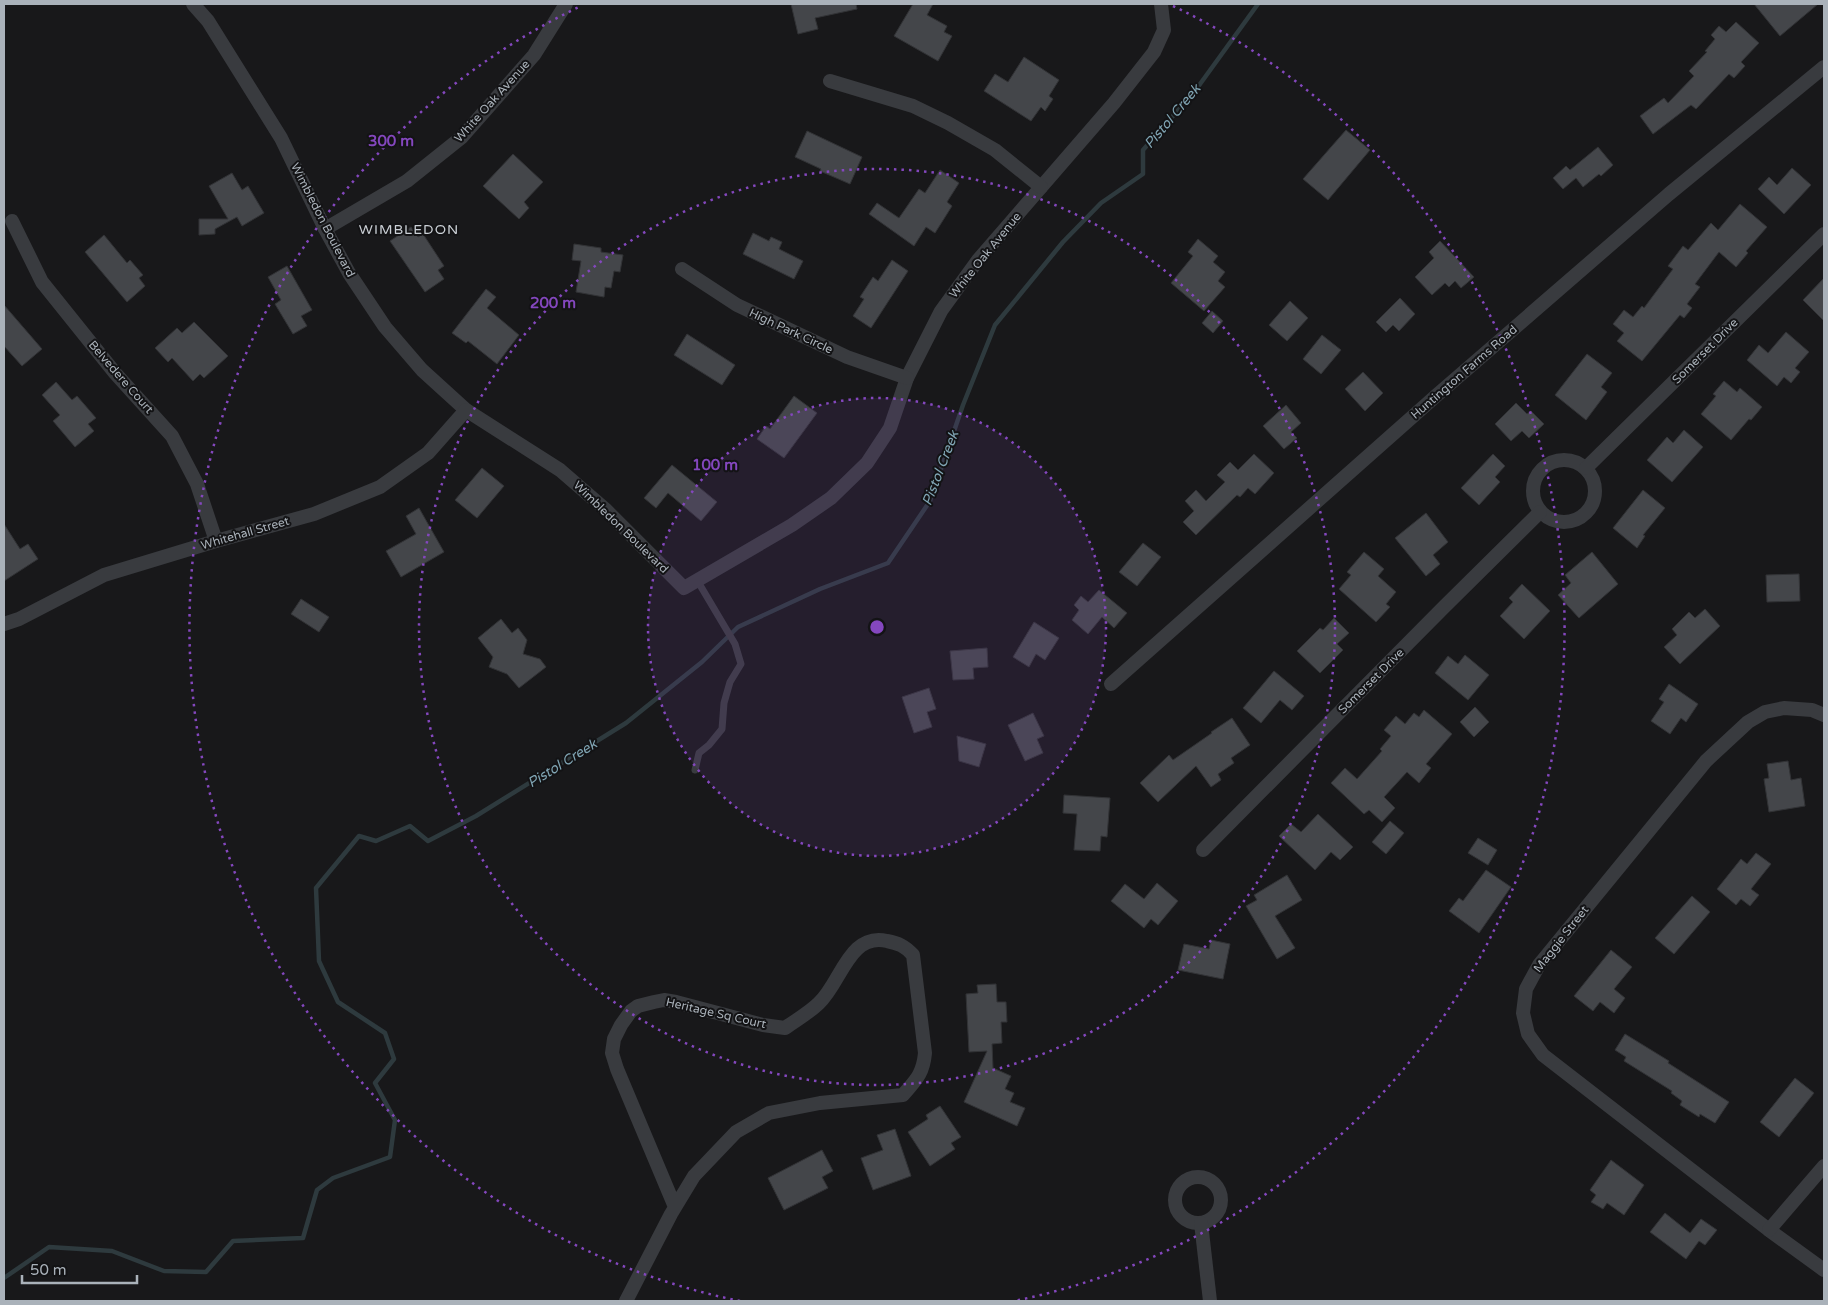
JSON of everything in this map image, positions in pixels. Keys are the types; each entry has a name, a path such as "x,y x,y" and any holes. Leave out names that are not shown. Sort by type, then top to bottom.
{"street":[{"name":"Wimbledon Boulevard","path":"192,4 208,20 281,138 324,229 349,273 385,327 422,370 466,410 560,470 605,509 684,588"},
{"name":"White Oak Avenue","path":"324,229 407,181 462,137 534,55 566,4"},
{"name":"White Oak Avenue","path":"684,588 784,529 831,498 867,463 890,428 907,378 941,311 978,260 1114,103 1154,52 1164,30 1161,4"},
{"name":"Huntington Farms Road","path":"1111,684 1504,336 1669,194 1824,67"},
{"path":"830,81 913,106 948,123 995,150 1041,187"},
{"name":"Belvedere Court","path":"12,221 42,282 116,373 172,436 197,484 216,541"},
{"name":"Somerset Drive","path":"1586,468 1824,234"},
{"name":"High Park Circle","path":"682,269 737,305 847,357 907,378"},
{"name":"Whitehall Street","path":"4,624 19,619 104,575 314,514 380,487 428,453 466,410"},
{"path":"1556,460 1572,460 1586,468 1595,483 1594,500 1586,514 1571,522 1554,522 1540,512 1533,498 1533,482 1542,468 1556,460"},
{"name":"Somerset Drive","path":"1203,850 1540,512"},
{"name":"Maggie Street","path":"1824,715 1812,710 1784,708 1765,712 1748,722 1706,761 1539,965 1526,989 1523,1013 1528,1034 1542,1056 1824,1270"},
{"name":"Heritage Sq Court","path":"626,1301 675,1207 694,1176 736,1132 768,1113 820,1102 903,1094 919,1077 924,1065 925,1053 913,955 906,947 874,939 860,945 819,1004 785,1028 664,1000 638,1006 632,1011 620,1025 614,1039 612,1052 617,1069 675,1207"},
{"path":"1769,1230 1824,1166"},
{"path":"1201,1223 1210,1301"}],"lane":[{"path":"695,770 699,753 709,745 722,729 724,704 730,682 741,664 735,644 697,580"}],"building":[{"path":"791,4 856,4 857,9 815,18 818,29 798,34"},
{"path":"913,4 933,4 927,15 947,26 944,32 952,36 938,61 894,36"},
{"path":"1754,4 1818,4 1780,36"},
{"path":"1736,22 1759,43 1741,62 1745,66 1734,78 1729,74 1696,109 1691,105 1653,134 1640,116 1664,98 1668,103 1694,76 1689,71 1707,52 1705,51 1715,39 1711,35 1719,26 1726,32"},
{"path":"1024,57 1059,80 1049,96 1053,99 1045,111 1041,107 1031,121 984,91 995,74 1008,82"},
{"path":"1346,130 1370,150 1328,200 1303,179"},
{"path":"807,131 862,157 850,184 820,171 821,169 795,157"},
{"path":"1598,147 1613,165 1601,176 1599,174 1583,187 1576,178 1563,189 1553,178 1566,166 1570,170"},
{"path":"513,154 543,182 524,202 529,208 519,219 483,186"},
{"path":"1792,168 1811,185 1784,214 1758,189 1769,177 1777,185"},
{"path":"940,170 959,183 947,202 952,206 935,233 926,227 914,246 869,214 877,203 899,218 919,189 925,193"},
{"path":"232,173 242,190 248,186 264,213 242,226 237,217 215,229 215,234 199,235 199,219 228,219 209,186"},
{"path":"1740,204 1767,227 1746,251 1748,253 1736,267 1719,252 1695,284 1700,287 1687,304 1692,308 1684,318 1680,315 1642,361 1617,341 1624,333 1613,324 1624,310 1633,317 1642,306 1644,308 1673,269 1668,266 1683,246 1688,250 1711,223 1718,230"},
{"path":"411,227 418,237 423,234 444,266 438,270 444,279 425,292 390,241"},
{"path":"753,233 769,241 771,237 782,242 779,249 803,261 794,279 743,254"},
{"path":"104,235 127,263 130,260 143,275 139,278 145,286 127,302 85,252"},
{"path":"1198,239 1218,256 1213,262 1225,272 1218,281 1225,287 1204,311 1171,283 1193,256 1188,252"},
{"path":"1440,241 1474,277 1461,288 1455,281 1449,287 1445,283 1432,295 1415,277 1434,258 1429,252"},
{"path":"574,244 601,248 601,252 623,255 620,272 614,271 611,288 605,287 604,297 576,292 581,261 572,260"},
{"path":"892,260 908,271 871,328 853,316 864,299 860,297 873,277 878,281"},
{"path":"287,266 312,310 301,316 307,326 293,334 275,304 281,300 268,277"},
{"path":"1824,278 1824,321 1803,300"},
{"path":"486,289 496,297 487,308 519,335 497,364 468,341 466,343 452,333"},
{"path":"1400,298 1415,314 1399,331 1393,325 1386,332 1376,322"},
{"path":"1290,301 1308,318 1287,341 1269,325"},
{"path":"4,305 42,349 22,366 4,346"},
{"path":"1212,311 1223,321 1213,333 1202,323"},
{"path":"194,322 228,356 204,378 200,374 193,381 172,358 168,362 155,348 177,328 182,333"},
{"path":"1786,332 1809,352 1795,368 1800,372 1791,383 1784,377 1777,386 1747,360 1759,345 1768,353"},
{"path":"687,334 735,365 722,385 674,355"},
{"path":"1322,335 1341,350 1321,374 1303,359"},
{"path":"1587,354 1612,373 1601,387 1607,392 1586,420 1555,395"},
{"path":"1363,372 1383,393 1365,411 1345,389"},
{"path":"1724,381 1737,392 1740,388 1762,407 1731,440 1701,414 1716,396 1713,394"},
{"path":"56,382 72,400 77,396 96,418 88,424 94,431 75,447 53,421 60,415 42,395"},
{"path":"794,396 817,413 784,458 757,439 766,426 770,429"},
{"path":"1516,403 1527,414 1531,411 1544,424 1529,438 1522,431 1511,441 1495,424"},
{"path":"1286,405 1301,423 1291,432 1297,438 1284,449 1263,426"},
{"path":"1684,430 1703,447 1672,482 1647,460 1667,437 1673,443"},
{"path":"1254,454 1274,473 1255,494 1248,488 1240,497 1237,495 1196,535 1183,522 1194,511 1185,501 1196,490 1206,501 1225,482 1217,475 1230,462 1238,470"},
{"path":"1493,454 1505,466 1495,477 1500,482 1479,505 1461,488"},
{"path":"672,465 717,502 701,521 668,493 656,508 644,498"},
{"path":"482,468 504,486 477,518 455,500"},
{"path":"1643,490 1665,508 1643,535 1645,536 1637,548 1613,528"},
{"path":"419,508 444,552 401,577 386,551 416,534 406,516"},
{"path":"1426,513 1448,542 1433,555 1440,564 1426,576 1395,538"},
{"path":"4,524 20,549 28,544 38,559 4,581"},
{"path":"1143,543 1161,557 1137,586 1119,572"},
{"path":"1364,552 1384,569 1378,576 1396,592 1386,604 1390,607 1376,622 1339,589 1351,575 1347,572"},
{"path":"1592,552 1618,584 1579,618 1558,595 1571,583 1565,575"},
{"path":"1799,574 1800,601 1767,602 1766,575"},
{"path":"1522,584 1550,611 1524,639 1500,616 1513,602 1509,598"},
{"path":"1099,590 1127,613 1114,628 1102,617 1088,634 1072,620 1079,610 1074,605 1081,596 1088,602"},
{"path":"301,599 329,617 319,632 291,614"},
{"path":"1705,609 1720,626 1680,664 1664,647 1677,635 1672,629 1689,612 1695,618"},
{"path":"1334,618 1349,633 1337,644 1343,650 1320,673 1297,651 1320,628 1323,630"},
{"path":"501,619 512,633 518,628 527,640 523,654 540,659 546,667 519,688 507,674 489,667 493,657 478,638"},
{"path":"1034,622 1059,638 1045,660 1036,654 1029,667 1013,657"},
{"path":"987,648 988,667 973,668 974,679 953,680 950,651"},
{"path":"1465,655 1489,675 1468,700 1435,673 1448,656 1458,664"},
{"path":"1274,671 1304,696 1292,710 1280,700 1261,723 1243,708"},
{"path":"1669,684 1698,704 1686,722 1681,718 1670,734 1651,721 1664,702 1659,699"},
{"path":"929,688 936,709 927,712 932,727 914,733 902,697"},
{"path":"1475,707 1489,722 1474,737 1460,722"},
{"path":"1424,710 1452,734 1426,764 1431,768 1419,783 1407,772 1384,797 1395,808 1382,822 1369,810 1364,814 1331,783 1345,768 1357,779 1382,751 1380,749 1391,736 1384,730 1396,716 1405,724 1414,713 1419,717"},
{"path":"1033,713 1044,736 1037,739 1043,753 1025,761 1008,725"},
{"path":"1232,718 1250,745 1231,758 1234,763 1218,774 1221,780 1211,787 1196,766 1158,802 1140,783 1169,755 1173,760"},
{"path":"957,736 986,744 979,767 959,761"},
{"path":"1788,761 1791,780 1801,778 1805,806 1769,812 1764,779 1769,778 1767,764"},
{"path":"1064,795 1110,798 1107,837 1101,836 1100,851 1074,850 1077,814 1063,813"},
{"path":"1318,814 1353,847 1340,860 1331,852 1315,870 1279,836 1291,824 1301,832"},
{"path":"1390,821 1404,833 1386,854 1372,842"},
{"path":"1478,838 1497,850 1488,865 1468,853"},
{"path":"1756,853 1771,864 1751,889 1759,895 1750,906 1741,899 1736,905 1717,889 1741,859 1747,864"},
{"path":"1486,870 1511,887 1479,933 1449,911 1459,898 1463,901"},
{"path":"1287,875 1302,900 1275,916 1295,948 1277,959 1246,906 1257,900 1254,895"},
{"path":"1157,883 1178,901 1158,925 1151,919 1144,928 1111,901 1125,884 1144,899"},
{"path":"1692,896 1710,912 1674,954 1655,938"},
{"path":"1211,940 1230,944 1223,979 1178,970 1184,944 1209,949"},
{"path":"1611,950 1632,967 1614,989 1625,998 1614,1013 1600,1002 1593,1011 1574,996"},
{"path":"996,984 997,1002 1006,1002 1007,1022 1001,1022 1002,1043 992,1044 993,1068 1011,1076 1005,1089 1014,1093 1010,1102 1025,1108 1017,1126 964,1102 987,1051 969,1052 966,994 978,993 977,985"},
{"path":"1625,1034 1729,1102 1715,1123 1700,1114 1699,1117 1680,1105 1682,1101 1671,1093 1672,1091 1624,1061 1626,1057 1615,1050"},
{"path":"1795,1078 1814,1093 1779,1137 1760,1122"},
{"path":"940,1106 961,1137 951,1143 955,1149 930,1166 908,1132 928,1119 926,1115"},
{"path":"895,1129 911,1176 873,1190 861,1158 883,1150 877,1135"},
{"path":"822,1150 833,1171 822,1177 828,1188 784,1210 768,1178"},
{"path":"1611,1160 1644,1185 1624,1215 1607,1203 1603,1209 1591,1202 1596,1195 1590,1190"},
{"path":"1665,1213 1690,1233 1701,1219 1717,1230 1705,1245 1699,1241 1686,1259 1650,1232"}],"waterway":[{"name":"Pistol Creek","path":"4,1278 49,1247 112,1251 164,1271 206,1272 233,1241 303,1238 317,1190 333,1178 390,1157 395,1120 375,1083 394,1059 385,1033 338,1002 319,961 316,888 359,836 376,841 410,826 428,841 476,816 626,723 702,662 738,627 820,589 888,563 930,501 963,405 995,325 1063,242 1101,203 1143,174 1143,150 1195,91 1258,4"}],"district":[{"name":"WIMBLEDON","path":"409,229"}]}
